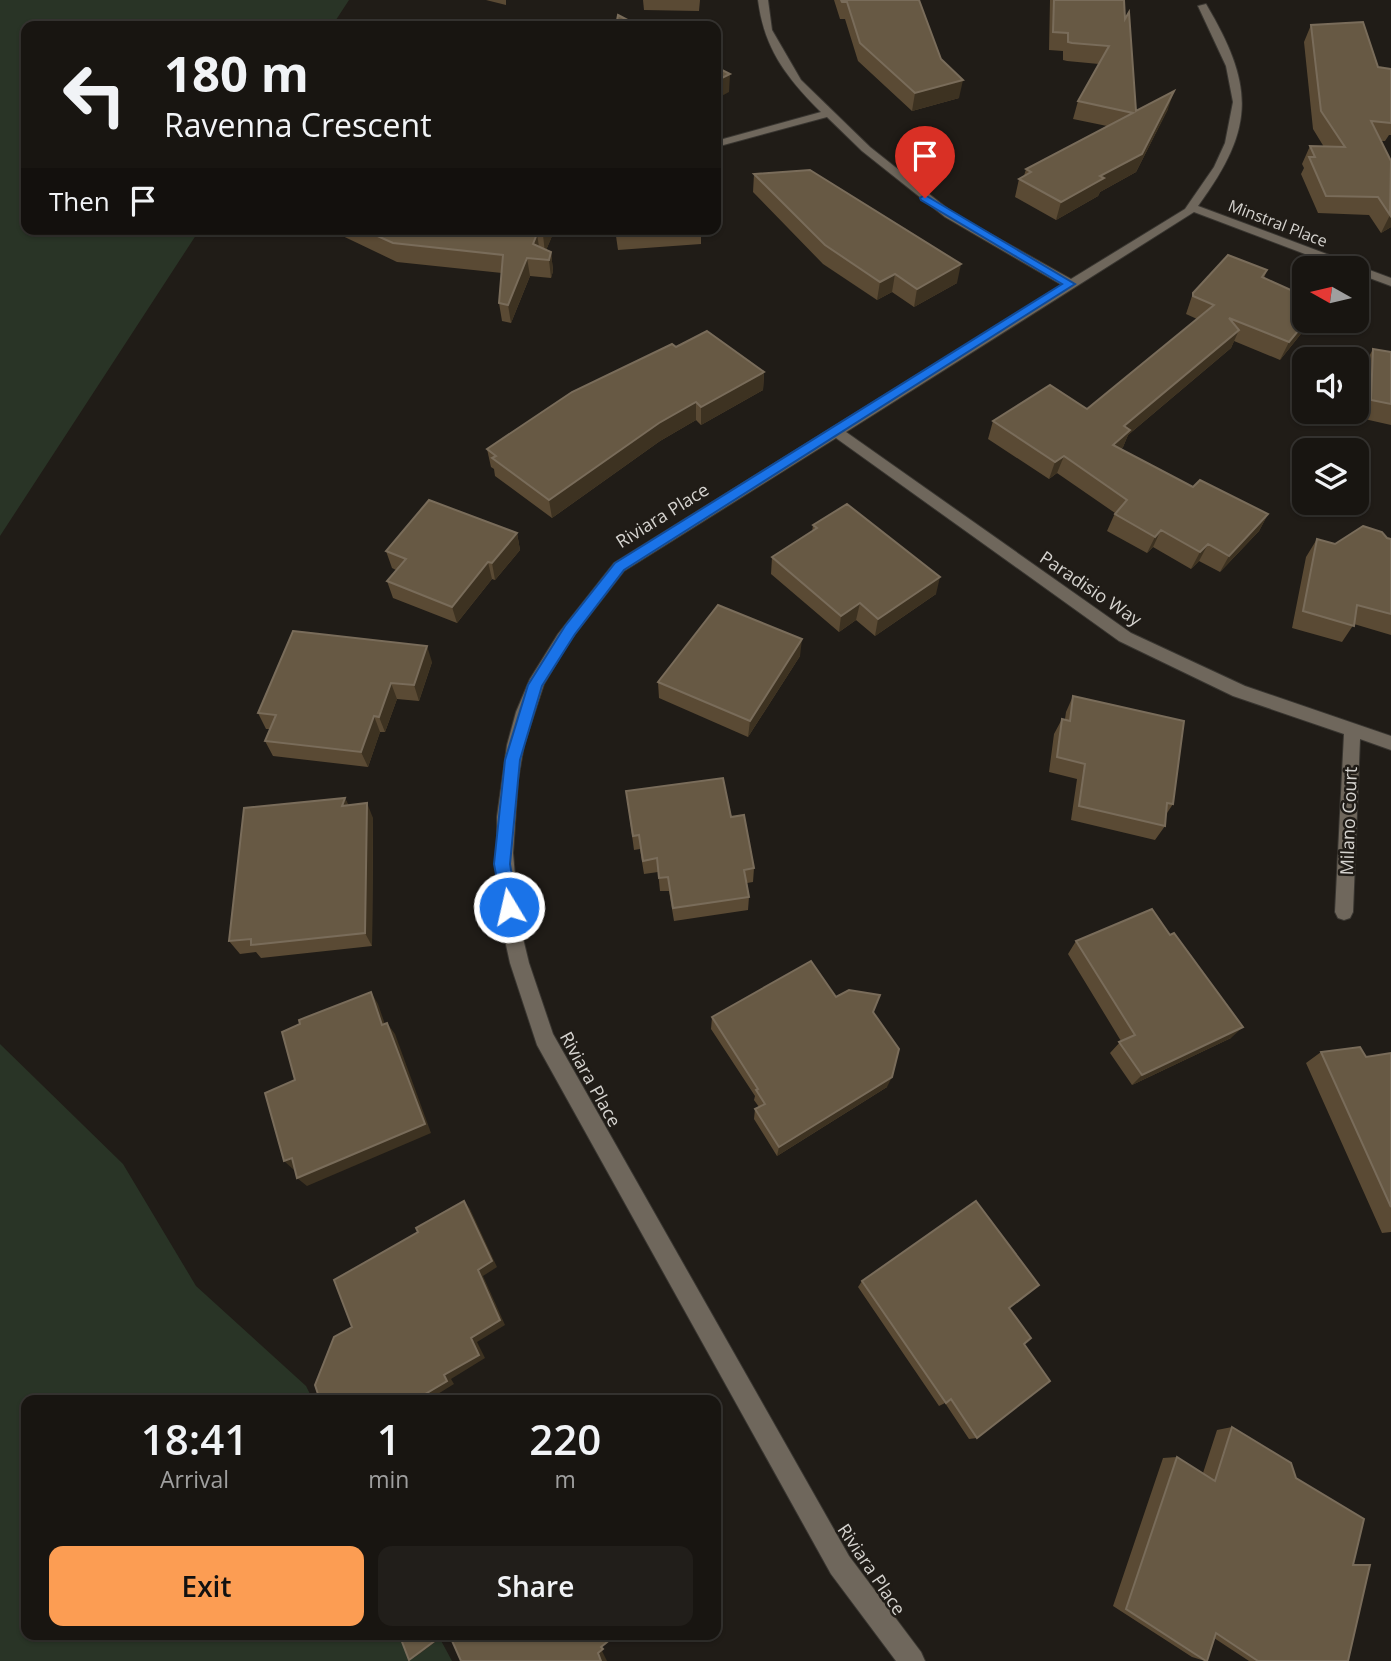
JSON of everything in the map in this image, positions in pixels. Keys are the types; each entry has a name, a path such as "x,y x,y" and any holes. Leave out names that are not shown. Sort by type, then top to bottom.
{"street":[{"path":"763,0 767,30 797,82 866,149 925,198 1070,284"},
{"name":"Riviara Place","path":"912,1661 840,1565 544,1038 515,950 502,864 513,760 535,685 570,630 620,567 1191,207 1219,169 1234,133 1239,103 1236,72 1203,6"},
{"path":"721,143 830,113"},
{"name":"Minstral Place","path":"1191,207 1323,256"},
{"name":"Minstral Place","path":"1369,273 1391,282"},
{"name":"Paradisio Way","path":"835,431 1125,637 1239,691 1391,743"},
{"name":"Milano Court","path":"1345,912 1352,730"}],"green space":[{"path":"0,0 349,0 335,21 21,21 21,235 196,235 0,536"},
{"path":"0,1044 123,1164 196,1286 306,1386 310,1395 21,1395 21,1640 441,1640 452,1661 0,1661"}],"building":[{"path":"841,0 919,0 941,59 963,80 915,93 860,43 847,2"},
{"path":"1054,0 1124,0 1125,19 1129,12 1136,111 1174,91 1142,154 1100,176 1104,178 1061,202 1019,179 1031,172 1026,169 1133,113 1078,101 1109,46 1068,42 1068,33 1053,32"},
{"path":"618,15 629,21 617,21"},
{"path":"1363,22 1378,67 1391,69 1391,123 1371,121 1391,161 1390,215 1378,197 1326,196 1309,157 1315,157 1310,146 1345,147 1321,111 1311,25"},
{"path":"721,70 730,74 721,78"},
{"path":"810,170 961,264 917,289 895,274 880,282 825,245 754,174"},
{"path":"375,235 537,235 533,244 551,252 549,260 527,258 508,305 499,303 503,255 393,243"},
{"path":"1228,255 1267,270 1262,277 1292,291 1292,333 1296,333 1289,342 1229,318 1239,330 1124,426 1130,430 1113,445 1193,487 1200,480 1268,514 1229,556 1208,544 1200,552 1161,530 1155,537 1115,514 1127,500 1064,456 1055,462 993,421 1050,385 1087,409 1214,305 1193,296"},
{"path":"707,331 764,372 701,407 696,402 659,423 549,500 492,458 496,456 487,449 572,392 672,344 676,347"},
{"path":"1373,349 1391,352 1391,404 1371,400"},
{"path":"429,500 517,533 492,563 488,562 452,607 387,581 406,559 386,551"},
{"path":"847,504 940,577 878,619 860,603 841,616 772,557 817,528 813,525"},
{"path":"1363,526 1382,532 1391,539 1391,614 1357,605 1354,626 1303,611 1317,539 1335,544"},
{"path":"718,605 802,639 750,721 658,682"},
{"path":"293,631 427,646 414,685 391,683 379,717 374,716 361,752 265,741 276,715 258,713"},
{"path":"1073,696 1184,721 1173,804 1167,803 1165,826 1079,806 1085,764 1057,757 1062,719 1070,721"},
{"path":"723,778 731,817 744,815 754,868 744,870 749,897 673,908 668,877 659,878 657,858 643,861 639,835 633,836 626,791"},
{"path":"345,798 342,806 367,803 365,933 251,945 251,939 229,941 244,808"},
{"path":"1152,909 1170,935 1174,933 1243,1027 1142,1075 1119,1042 1135,1035 1076,941"},
{"path":"811,961 836,997 849,990 880,995 873,1012 899,1049 892,1077 779,1147 755,1109 765,1104 756,1090 758,1089 712,1017"},
{"path":"371,992 382,1025 387,1023 425,1124 297,1178 292,1158 284,1161 265,1093 295,1080 282,1032 300,1024 299,1020"},
{"path":"1360,1047 1366,1057 1391,1053 1391,1207 1321,1052"},
{"path":"464,1201 492,1261 478,1270 500,1320 471,1338 479,1355 444,1375 447,1381 423,1395 318,1395 315,1385 334,1337 352,1327 334,1280 418,1232 416,1228"},
{"path":"976,1201 1039,1285 1009,1308 1031,1338 1024,1344 1050,1381 977,1438 951,1399 946,1403 862,1281"},
{"path":"1232,1427 1291,1463 1296,1478 1364,1519 1353,1565 1370,1565 1348,1661 1258,1661 1216,1633 1206,1661 1126,1609 1177,1457 1215,1481"},
{"path":"401,1640 436,1640 409,1660"},
{"path":"452,1640 610,1640 598,1653 601,1661 461,1661"}],"route":[{"path":"509,907 502,864 513,760 535,685 570,630 620,567 1070,284 949,215 925,198"}]}
